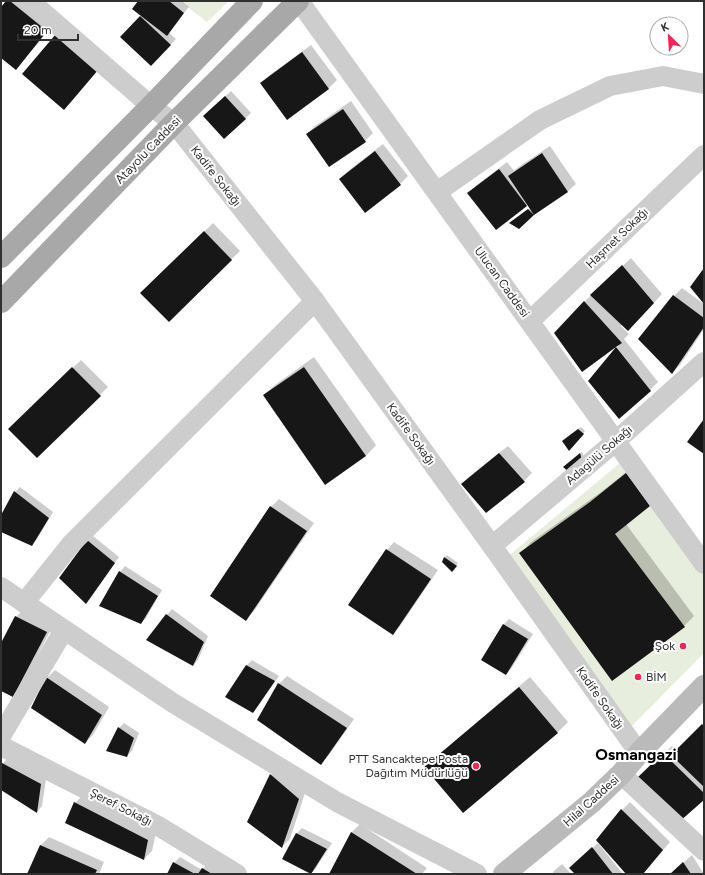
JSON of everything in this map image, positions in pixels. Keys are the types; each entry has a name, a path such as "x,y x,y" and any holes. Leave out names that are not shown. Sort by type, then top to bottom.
{"main road":[{"path":"1,257 151,106 252,1"},
{"name":"Atayolu Caddesi","path":"1,302 174,123 299,1"}],"street":[{"name":"Kadife Sokağı","path":"30,1 151,106 174,123 315,301 639,753"},
{"name":"Ulucan Caddesi","path":"299,1 704,564"},
{"path":"437,192 540,120 610,86 663,76 704,84"},
{"name":"Haşmet Sokağı","path":"530,321 704,155"},
{"path":"24,603 72,543 315,301"},
{"name":"Adagülü Sokağı","path":"492,546 616,441 704,362"},
{"path":"1,587 173,704 337,802 477,874"},
{"path":"1,736 64,630"},
{"name":"Hilal Caddesi","path":"504,874 592,802 621,774 639,753 704,686"},
{"name":"Şeref Sokağı","path":"1,746 160,827 237,874"},
{"path":"621,774 704,851"}],"green space":[{"path":"180,1 229,1 207,22"},
{"path":"620,463 704,570 704,653 631,727 507,557"}],"building":[{"path":"6,1 10,1 47,31 16,70 1,58 1,7"},
{"path":"138,1 169,1 184,13 167,36 132,9"},
{"path":"140,16 171,45 151,66 120,37"},
{"path":"56,34 98,70 64,110 22,74"},
{"path":"302,52 329,89 287,120 260,83"},
{"path":"225,96 246,119 224,139 203,116"},
{"path":"343,109 366,142 329,167 306,134"},
{"path":"375,151 401,185 365,213 339,179"},
{"path":"542,153 568,192 534,215 508,176"},
{"path":"499,169 527,206 496,230 467,193"},
{"path":"528,209 534,215 519,229 509,223"},
{"path":"204,231 232,260 169,322 140,293"},
{"path":"622,265 654,303 628,331 590,295"},
{"path":"704,268 704,304 690,287"},
{"path":"673,295 704,318 704,327 672,374 638,339"},
{"path":"584,301 622,343 582,372 554,333"},
{"path":"616,347 651,391 619,419 588,381"},
{"path":"72,367 101,396 37,458 8,429"},
{"path":"304,367 366,456 325,485 263,395"},
{"path":"704,419 704,454 687,442"},
{"path":"578,429 584,434 569,451 562,441"},
{"path":"499,453 525,482 486,513 461,484"},
{"path":"580,453 582,460 570,473 563,467"},
{"path":"626,473 650,506 615,534 685,627 612,681 519,553 590,502"},
{"path":"14,491 49,518 32,546 1,532 1,515"},
{"path":"270,506 307,531 246,621 210,596"},
{"path":"87,540 115,563 86,604 59,578"},
{"path":"386,549 431,579 393,635 348,605"},
{"path":"444,557 457,566 452,572 442,562"},
{"path":"119,571 158,596 141,624 99,606"},
{"path":"166,614 204,642 193,666 146,640"},
{"path":"15,616 47,632 13,697 1,691 1,643"},
{"path":"503,624 528,639 506,675 481,660"},
{"path":"246,665 275,681 253,713 225,697"},
{"path":"46,677 102,715 85,744 31,708"},
{"path":"278,683 347,728 321,765 257,720"},
{"path":"519,687 558,733 463,813 424,767"},
{"path":"702,724 704,726 704,787 671,755"},
{"path":"118,727 134,738 127,757 106,751"},
{"path":"663,753 704,793 704,800 679,822 638,777"},
{"path":"2,763 41,784 37,813 1,790"},
{"path":"270,774 299,799 282,848 247,822"},
{"path":"74,802 148,840 144,860 65,823"},
{"path":"621,809 663,850 643,874 626,874 596,840"},
{"path":"351,832 417,874 329,874"},
{"path":"296,833 327,849 311,874 282,859"},
{"path":"40,845 97,870 95,874 27,874"},
{"path":"592,847 613,874 575,874 569,868"},
{"path":"173,862 195,874 167,874"},
{"path":"683,862 691,874 670,874"},
{"path":"202,868 212,874 198,874"}],"place":[{"name":"Şok","path":"683,646"},
{"name":"BİM","path":"638,677"},
{"name":"PTT Sancaktepe Posta Dağıtım Müdürlüğü","path":"476,766"}],"district":[{"name":"Osmangazi","path":"636,754"}]}
